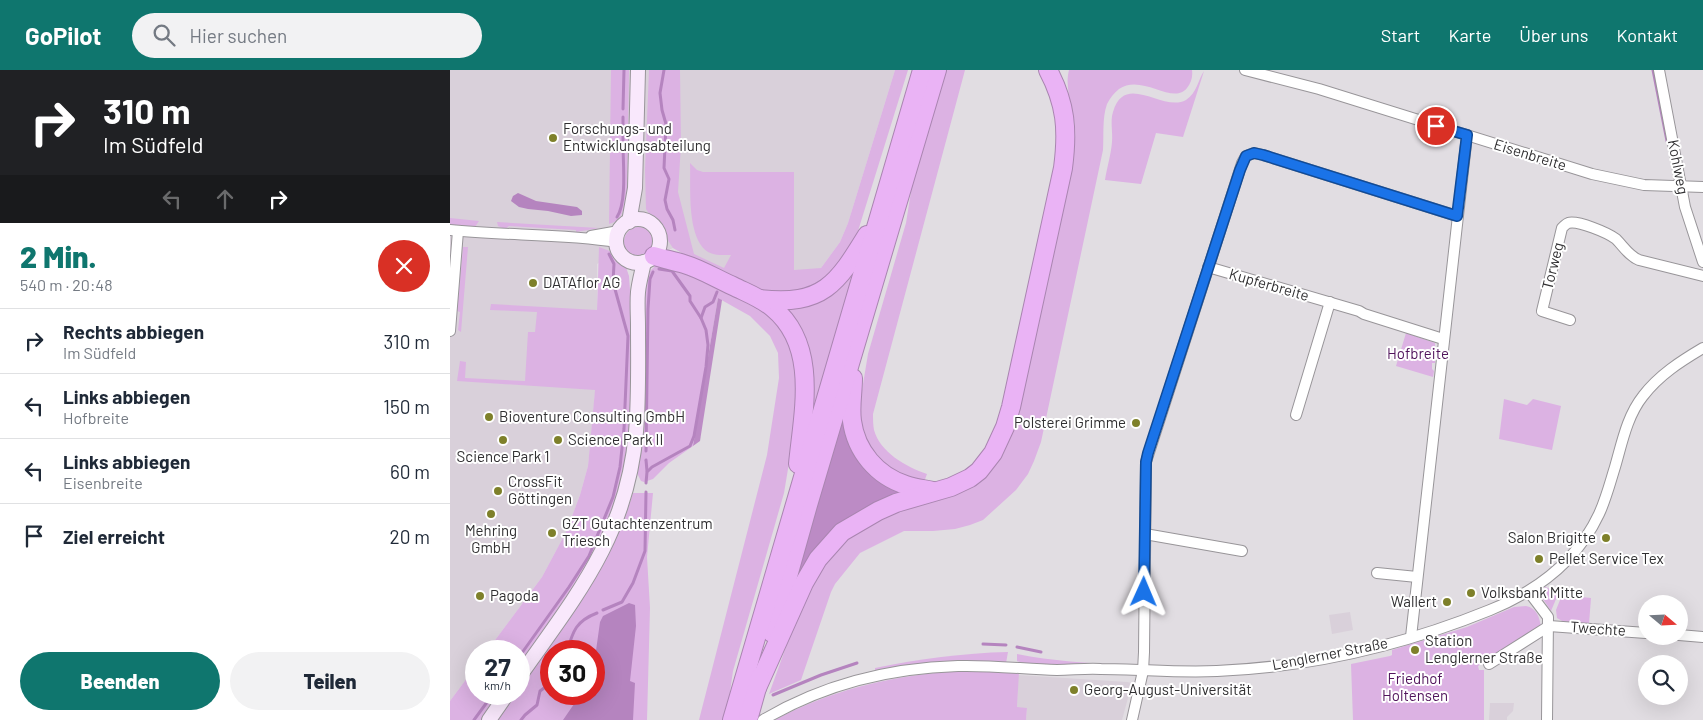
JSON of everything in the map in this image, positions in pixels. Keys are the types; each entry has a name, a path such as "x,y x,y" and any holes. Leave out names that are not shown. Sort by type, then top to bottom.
{"highway":[{"path":"732,720 922,70"},
{"path":"748,720 808,504 937,70"},
{"path":"756,688 804,583 818,559 842,532 878,511 933,491 962,483 983,466 994,453 1011,408 1063,168 1066,128 1061,100 1048,70"},
{"path":"760,299 799,300 817,294 826,288 843,273 880,213"},
{"path":"648,256 686,264 760,299 772,307 787,322 795,334 802,356 804,398 794,504"},
{"path":"854,351 852,420 858,444 867,459 891,479 906,485 933,491"}],"street":[{"path":"638,70 635,188 622,232 621,255 648,256"},
{"name":"Eisenbreite","path":"1245,70 1319,89 1563,166 1621,181 1644,185 1703,186"},
{"name":"Kohlweg","path":"1659,70 1681,186 1703,262"},
{"path":"1411,637 1467,135"},
{"path":"1132,720 1143,671 1146,462 1242,163 1249,154 1263,155 1457,216"},
{"path":"635,188 643,220"},
{"path":"450,330 454,230 585,237 622,232 643,220"},
{"path":"530,661 592,572 612,532 624,500 636,431 638,291 648,256 660,236 650,223 643,220"},
{"name":"Torweg","path":"1570,320 1542,312 1562,228 1568,223 1575,222 1608,234 1633,258 1703,276"},
{"name":"Kupferbreite","path":"1208,267 1330,302 1443,340"},
{"name":"Kupferbreite","path":"1296,415 1330,302"},
{"name":"Lenglerner Straße","path":"763,720 834,687 872,676 908,670 961,666 1143,671 1216,671 1256,668 1340,655 1411,637 1491,610 1529,592 1542,583 1577,550 1591,529 1604,502 1630,420 1642,396 1667,371 1703,348"},
{"path":"1145,534 1242,550"},
{"path":"1377,573 1417,577"},
{"path":"1529,592 1548,617 1546,720"},
{"path":"1489,664 1549,626"},
{"name":"Twechte","path":"1549,626 1638,632"},
{"path":"1688,636 1703,637"},
{"path":"488,720 499,705"}],"shaded area":[{"path":"450,70 895,70 848,223 840,242 821,268 780,283 700,263 673,248 664,252 654,266 640,269 626,267 615,253 597,264 597,372 588,466 580,495 566,532 542,577 495,640 465,640 465,681 450,701"},
{"path":"518,193 536,201 577,207 582,211 582,215 571,216 519,207 511,201 513,196"},
{"path":"718,298 722,300 700,441 693,446"},
{"path":"845,405 846,427 906,492 852,516 836,528 815,553 796,581 809,528"},
{"path":"629,603 635,605 636,626 630,681 635,683 633,720 563,720 573,705 605,705 605,640 597,640 600,622 603,616"},
{"path":"1350,612 1353,630 1332,634 1329,615"},
{"name":"Georg-August-Universität","path":"1018,675 1132,683 1122,720 1026,720 1027,708 1017,708"},
{"path":"1490,703 1514,703 1513,711 1507,717 1507,720 1489,720"}],"green space":[{"path":"611,70 629,70 627,200 625,200 617,221 609,224"},
{"path":"649,70 680,70 681,145 678,192 694,254 724,268 731,255 716,255 708,252 701,245 696,235 691,211 690,163 697,170 703,172 794,172 794,270 821,268 840,242 848,223 895,70 908,70 858,231 848,253 827,279 803,291 772,293 756,289 673,248 664,230 646,209 645,170"},
{"path":"945,70 965,70 873,414 874,430 882,445 895,458 927,474 924,482 896,474 870,450 860,425 860,402 868,354 906,223 913,179"},
{"path":"1069,70 1192,70 1192,75 1187,88 1181,93 1174,94 1147,86 1128,85 1119,89 1107,104 1105,109 1103,150 1041,442 1028,474 1016,490 983,520 955,529 904,531 860,553 835,584 831,592 801,680 769,694 795,622 815,575 850,533 898,510 920,506 956,495 982,481 1003,455 1016,422 1073,156 1075,128 1068,92"},
{"path":"1204,71 1183,137 1156,133 1141,184 1105,180 1112,138 1112,115 1119,100 1126,95 1135,94 1167,102 1177,103 1186,100 1195,90"},
{"path":"450,218 479,221 475,227 450,225"},
{"path":"497,222 599,228 576,232 576,230 509,226 505,229 498,226"},
{"path":"639,227 650,231 654,242 650,253 639,257 628,253 624,242 628,231"},
{"path":"463,247 468,247 461,332 458,330 460,312 457,311"},
{"path":"599,247 615,253 626,267 629,276 632,318 630,428 626,461 620,488 604,533 574,588 530,651 530,640 495,640 542,577 566,532 580,495 588,466 595,390 457,381 460,361 466,362 465,378 525,381 528,332 535,332 537,312 490,310 491,304 597,310"},
{"path":"656,265 666,265 760,307 786,331 798,374 794,433 784,493 733,671 724,720 699,720 767,455 779,378 778,353 770,336 750,316 718,298 693,446 669,463 653,479 641,481 635,469 645,291 649,272"},
{"path":"855,270 801,457 810,383 810,355 802,336 784,309 805,305 824,298 841,286"},
{"name":"Hofbreite","path":"1406,333 1435,343 1435,363 1432,363 1433,377 1396,366"},
{"path":"1504,399 1527,405 1533,399 1561,406 1552,450 1499,439"},
{"path":"633,493 653,493 647,557 650,608 647,720 495,720 505,705 530,705 530,671 540,657 540,705 605,705 605,640 553,640 590,585 614,542"},
{"path":"1545,587 1559,592 1551,611 1541,596"},
{"path":"1562,595 1591,598 1589,624 1564,622 1557,618 1556,610"},
{"name":"Friedhof Holtensen","path":"1526,606 1533,609 1537,614 1541,628 1478,666 1479,670 1484,670 1484,720 1353,720 1351,664 1390,656 1392,655 1392,650 1467,627 1514,607"},
{"path":"1008,652 1006,663 875,672 875,668 925,659"},
{"path":"1017,654 1057,660 1124,665 1025,664 1017,661"},
{"path":"947,672 1019,672 1017,707 1027,708 1026,720 775,720 816,701 858,687 924,674"},
{"path":"465,681 465,705 492,705 482,720 450,720 450,701"}],"waterway":[{"path":"623,109 624,70"},
{"path":"664,70 660,93 666,124 664,168 669,179 665,200 675,230"},
{"path":"1653,70 1667,141"},
{"path":"623,117 623,140"},
{"path":"617,217 623,192 623,144"},
{"path":"530,642 589,556 613,497 620,467 624,429 628,336 613,282 614,264 609,254"},
{"path":"659,269 672,271 690,296 690,301 701,318"},
{"path":"646,451 648,309 650,279 653,272"},
{"path":"646,483 647,472 652,467 690,446 694,436 708,345 706,330 701,318 705,307 713,302 717,292"},
{"path":"646,460 647,471"},
{"path":"603,610 622,602 633,583 645,551 646,492"},
{"path":"570,640 580,623 597,613"},
{"path":"983,644 1006,645"},
{"path":"1017,647 1041,652"},
{"path":"773,695 821,675 857,663"},
{"path":"521,720 537,705 540,691"},
{"path":"474,720 485,705"}],"place":[{"name":"Forschungs- und Entwicklungsabteilung","path":"553,138"},
{"name":"DATAflor AG","path":"533,283"},
{"name":"Bioventure Consulting GmbH","path":"489,417"},
{"name":"Polsterei Grimme","path":"1136,423"},
{"name":"Science Park 1","path":"503,440"},
{"name":"Science Park II","path":"558,440"},
{"name":"CrossFit Göttingen","path":"498,491"},
{"name":"Mehring GmbH","path":"491,514"},
{"name":"GZT Gutachtenzentrum Triesch","path":"552,533"},
{"name":"Salon Brigitte","path":"1606,538"},
{"name":"Pellet Service Tex","path":"1539,559"},
{"name":"Volksbank Mitte","path":"1471,593"},
{"name":"Pagoda","path":"480,596"},
{"name":"Wallert","path":"1447,602"},
{"name":"Station Lenglerner Straße","path":"1415,650"},
{"name":"Georg-August-Universität","path":"1074,690"}],"route":[{"path":"1144,592 1146,462 1148,453 1242,163 1246,156 1254,153 1263,155 1457,216 1467,135 1436,126"}]}
